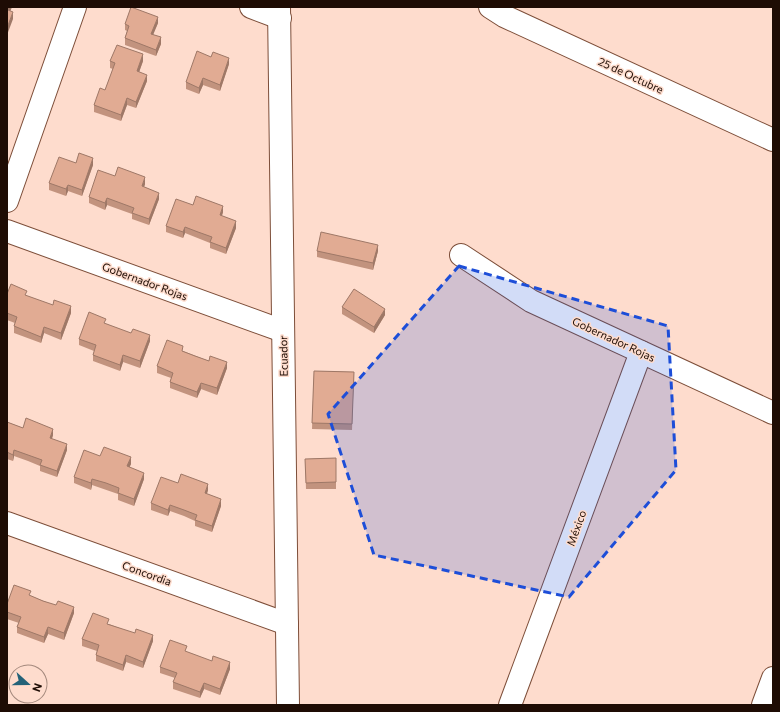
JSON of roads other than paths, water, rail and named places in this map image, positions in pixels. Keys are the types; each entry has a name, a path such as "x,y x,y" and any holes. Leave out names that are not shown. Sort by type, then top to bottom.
{"street":[{"path":"7,201 75,7"},
{"path":"251,7 280,12"},
{"name":"25 de Octubre","path":"490,7 504,16 773,140"},
{"name":"Ecuador","path":"280,12 288,705"},
{"name":"Gobernador Rojas","path":"7,231 283,331"},
{"name":"Gobernador Rojas","path":"461,255 531,301 773,413"},
{"name":"México","path":"510,705 641,352"},
{"name":"Concordia","path":"7,522 287,624"},
{"path":"763,705 773,678"}]}
